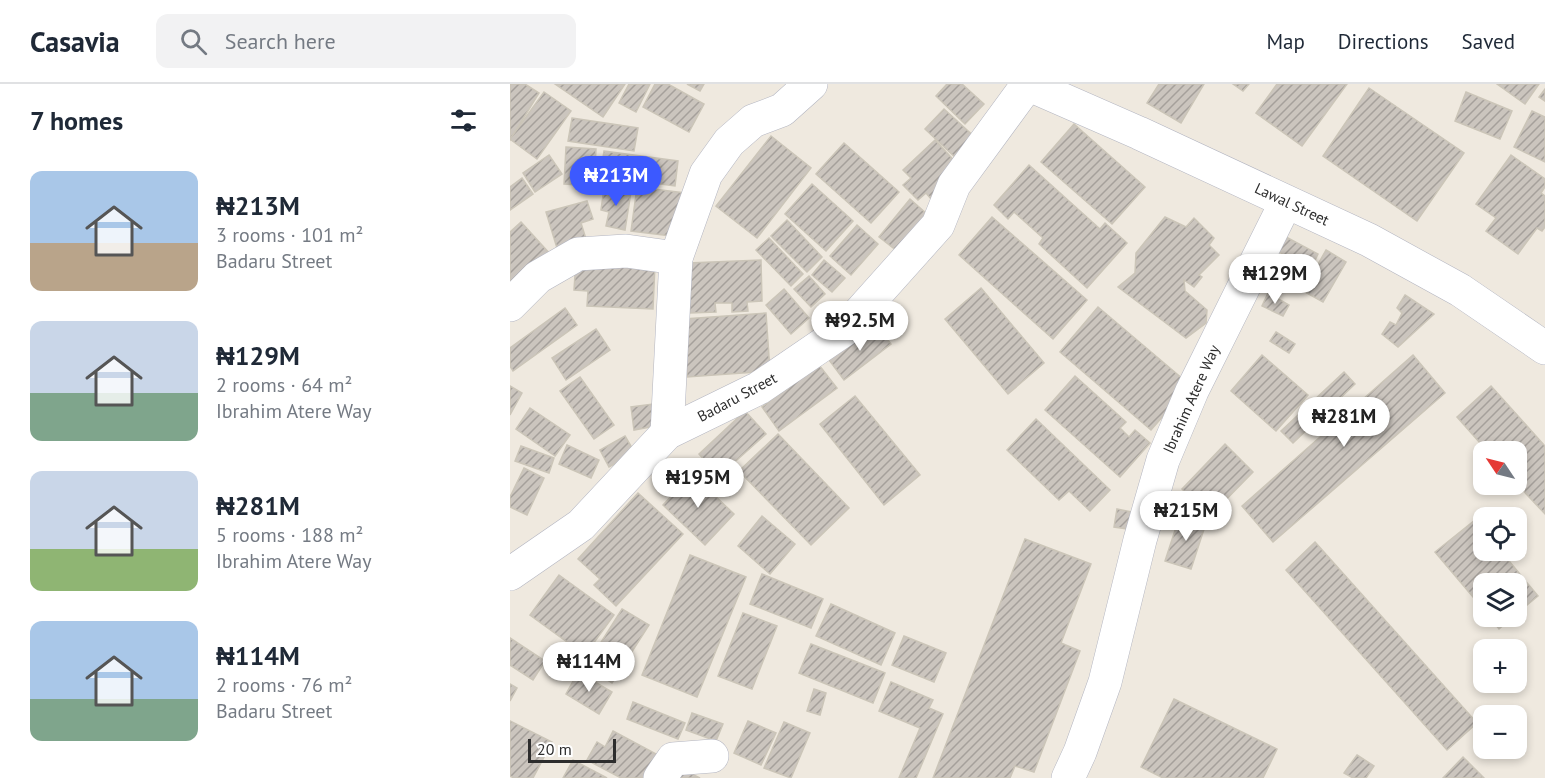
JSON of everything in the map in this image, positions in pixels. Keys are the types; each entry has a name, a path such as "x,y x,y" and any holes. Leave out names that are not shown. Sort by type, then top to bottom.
{"street":[{"path":"667,433 676,258 706,174 729,142 753,121 782,110 812,84"},
{"name":"Lawal Street","path":"1027,84 1369,240 1460,290 1545,348"},
{"name":"Badaru Street","path":"510,574 581,525 667,433 759,388 844,330 938,225 954,185 1027,84"},
{"name":"Ibrahim Atere Way","path":"1068,778 1106,682 1140,540 1163,460 1192,391 1286,201"},
{"path":"510,305 538,277 578,254 626,251 676,258"},
{"path":"660,778 673,759 712,756"}],"building":[{"path":"510,84 525,84 539,93 510,140"},
{"path":"555,84 625,84 603,117"},
{"path":"629,84 650,84 636,112 619,103"},
{"path":"655,84 668,84 704,104 689,132 643,107"},
{"path":"687,84 704,84 700,91"},
{"path":"947,84 962,84 984,104 965,124 936,96"},
{"path":"1159,84 1204,84 1181,123 1147,103"},
{"path":"1233,84 1249,84 1243,91"},
{"path":"1277,84 1347,84 1302,146 1256,113"},
{"path":"1497,84 1539,84 1525,104"},
{"path":"1369,88 1464,153 1417,221 1323,156"},
{"path":"1545,89 1545,101 1539,97"},
{"path":"544,92 571,111 537,159 510,139"},
{"path":"1466,92 1512,111 1500,139 1455,121"},
{"path":"944,109 978,140 959,161 925,129"},
{"path":"1532,111 1545,117 1545,162 1514,147"},
{"path":"572,118 638,128 634,151 568,141"},
{"path":"1074,124 1145,187 1112,224 1041,162"},
{"path":"771,136 811,168 757,238 716,206"},
{"path":"935,140 962,169 931,199 926,193 918,200 903,185 911,178 903,170"},
{"path":"844,143 899,192 871,223 816,174"},
{"path":"566,147 596,149 594,186 564,184"},
{"path":"604,151 678,161 675,186 600,176"},
{"path":"549,155 562,174 535,192 523,173"},
{"path":"1511,155 1545,179 1545,187 1541,193 1545,196 1545,227 1542,231 1537,228 1518,254 1486,231 1496,218 1476,204"},
{"path":"1029,165 1100,229 1105,223 1127,243 1087,288 1039,244 1043,238 1014,212 1008,219 994,205"},
{"path":"522,178 533,194 510,210 510,187"},
{"path":"812,184 853,221 826,251 785,214"},
{"path":"637,187 685,193 679,237 631,231"},
{"path":"604,188 631,192 625,230 606,226 609,212 601,210"},
{"path":"910,199 927,214 897,251 879,237"},
{"path":"587,201 593,219 581,223 586,239 557,248 546,212"},
{"path":"992,217 1087,300 1053,339 959,255"},
{"path":"1165,217 1186,227 1194,218 1214,238 1209,245 1219,255 1199,275 1202,277 1194,287 1184,280 1185,291 1207,310 1206,323 1186,338 1118,287 1135,273 1136,253"},
{"path":"787,220 822,257 807,272 771,236"},
{"path":"521,222 551,255 510,293 510,232"},
{"path":"857,225 878,244 851,275 830,256"},
{"path":"1286,237 1318,254 1311,269 1279,252"},
{"path":"769,238 803,274 791,286 756,250"},
{"path":"1326,250 1346,262 1323,302 1303,291"},
{"path":"576,260 655,265 653,309 587,306 588,291 574,290"},
{"path":"761,260 762,301 747,302 748,311 732,312 732,303 715,303 716,312 690,313 688,263"},
{"path":"824,260 845,278 832,292 812,275"},
{"path":"809,276 825,294 811,307 794,289"},
{"path":"981,288 1044,363 1008,394 945,319"},
{"path":"784,289 809,318 791,334 766,305"},
{"path":"1268,293 1289,305 1283,316 1262,306"},
{"path":"1405,295 1434,314 1398,347 1382,334 1390,322 1396,325 1402,313 1397,308"},
{"path":"1098,307 1190,385 1151,430 1060,352"},
{"path":"565,308 577,325 513,371 510,366 510,348"},
{"path":"766,313 770,371 687,377 684,319"},
{"path":"876,324 891,344 844,380 829,360"},
{"path":"596,329 610,350 566,380 552,358"},
{"path":"1276,332 1295,344 1289,353 1270,341"},
{"path":"1262,355 1308,395 1276,431 1231,391"},
{"path":"1413,355 1445,393 1273,542 1242,506"},
{"path":"819,365 837,388 779,431 762,407"},
{"path":"1344,372 1355,384 1293,443 1281,431"},
{"path":"1075,376 1126,422 1120,428 1129,437 1135,430 1150,443 1120,477 1045,410"},
{"path":"580,377 614,425 594,439 560,391"},
{"path":"510,386 522,393 510,415"},
{"path":"1491,386 1545,446 1545,514 1527,495 1527,441 1478,441 1457,417"},
{"path":"855,396 920,475 884,505 820,424"},
{"path":"653,404 656,426 634,430 631,407"},
{"path":"530,408 570,435 555,456 516,429"},
{"path":"745,411 766,434 719,476 699,454"},
{"path":"1036,419 1110,490 1090,511 1069,491 1059,500 1007,450"},
{"path":"778,434 849,508 811,545 739,471"},
{"path":"625,436 635,453 609,467 600,450"},
{"path":"1225,444 1253,472 1210,516 1182,489"},
{"path":"567,445 599,460 591,478 559,464"},
{"path":"521,446 554,458 549,473 515,461"},
{"path":"524,468 544,478 527,515 510,507 510,497"},
{"path":"692,474 734,514 705,545 663,505"},
{"path":"638,493 683,534 616,606 594,585 600,579 578,559"},
{"path":"1117,509 1137,513 1134,530 1114,527"},
{"path":"1180,515 1206,523 1191,569 1165,561"},
{"path":"762,516 795,544 770,574 738,546"},
{"path":"1473,522 1473,561 1509,561 1519,573 1473,573 1473,597 1435,552"},
{"path":"1025,539 1091,564 1061,643 1080,651 1034,772 1015,766 1010,778 933,778"},
{"path":"1315,542 1473,719 1473,727 1447,750 1286,570"},
{"path":"690,555 746,577 697,697 642,675"},
{"path":"762,574 823,599 811,628 750,604"},
{"path":"559,575 614,615 585,655 530,615"},
{"path":"1527,583 1538,596 1527,605"},
{"path":"831,604 895,633 881,665 816,636"},
{"path":"622,609 649,625 612,683 586,666"},
{"path":"743,613 777,626 752,689 718,676"},
{"path":"904,636 946,653 934,682 892,665"},
{"path":"510,638 545,661 533,680 510,665"},
{"path":"811,644 885,673 873,703 799,673"},
{"path":"578,672 612,692 599,714 566,694"},
{"path":"891,682 933,700 929,708 943,714 916,778 899,778 920,728 879,711"},
{"path":"510,684 517,688 510,701"},
{"path":"814,689 826,693 820,715 807,711"},
{"path":"1174,699 1277,749 1263,778 1163,778 1141,767"},
{"path":"633,702 685,723 678,739 627,719"},
{"path":"692,713 723,724 716,741 686,730"},
{"path":"510,721 552,742 533,778 510,776"},
{"path":"748,721 776,733 761,765 734,753"},
{"path":"784,722 810,733 791,778 764,768"},
{"path":"613,731 658,755 646,778 621,778 587,760 597,742 605,747"},
{"path":"1357,755 1374,766 1366,778 1353,778 1344,773"},
{"path":"1463,757 1484,778 1443,778"},
{"path":"573,760 607,778 563,778"},
{"path":"681,769 700,778 677,778"}]}
